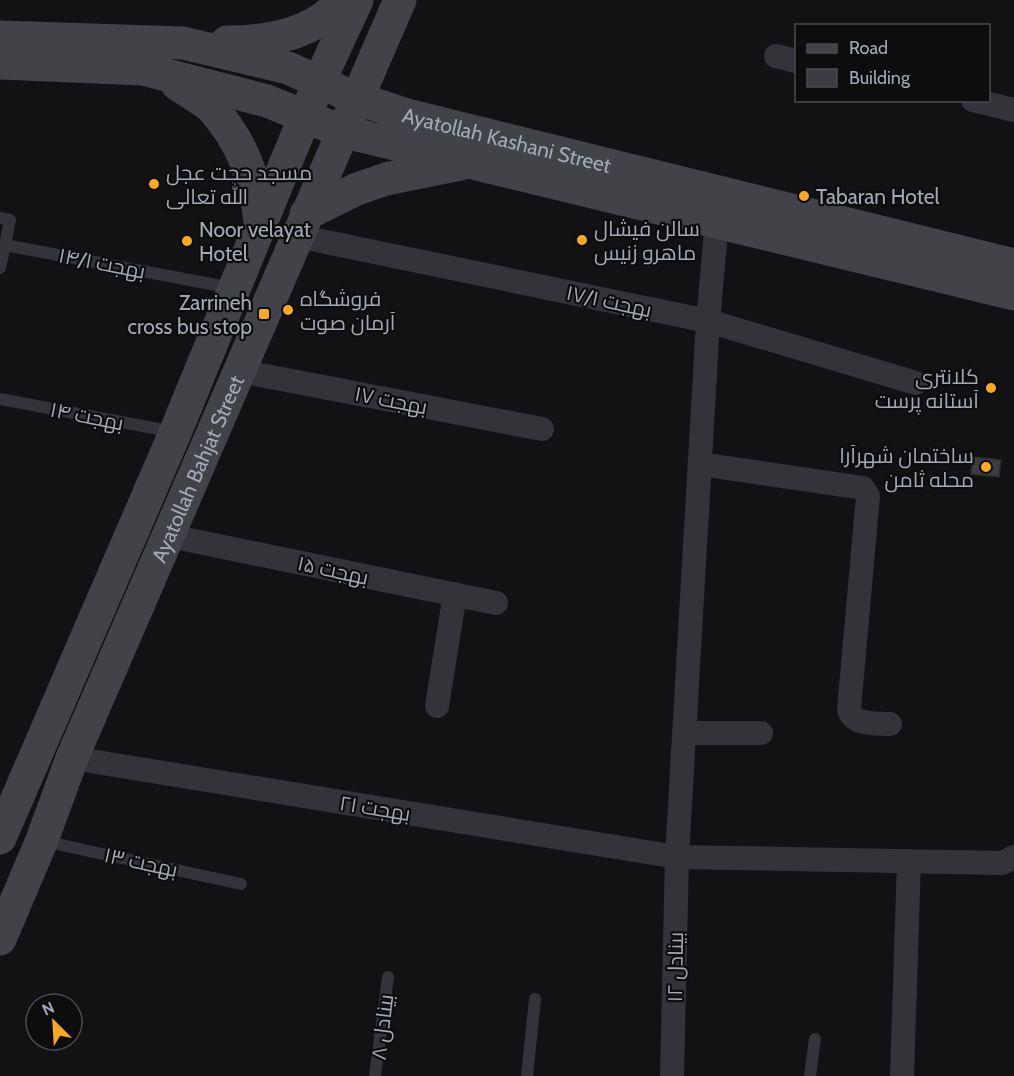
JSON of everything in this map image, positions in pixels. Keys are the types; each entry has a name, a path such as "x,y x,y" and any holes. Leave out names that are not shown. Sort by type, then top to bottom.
{"main road":[{"path":"183,43 276,39 309,27 342,0"},
{"name":"Ayatollah Bahjat Street","path":"0,838 175,433 260,222 308,116 319,82 357,0"},
{"name":"Ayatollah Bahjat Street","path":"0,939 42,840 72,758 170,536 341,131 400,0"},
{"name":"Ayatollah Kashani Street","path":"0,37 183,43 288,68 356,98 407,115 1014,265"},
{"name":"Ayatollah Kashani Street","path":"0,63 143,69 267,101 341,131 1014,294"},
{"path":"143,69 175,82 211,108 243,152 258,193 260,222"},
{"path":"302,225 357,189 386,179 470,162"}],"street":[{"path":"981,102 1014,110"},
{"name":"بینادل ۱۲","path":"672,1076 677,857 708,321 717,221"},
{"name":"بهجت ۱۷/۱","path":"302,225 708,321 916,383"},
{"name":"بهجت ۱۷","path":"240,371 542,429"},
{"path":"700,464 863,488 868,496 849,709 850,716 856,721 890,724"},
{"name":"بهجت ۱۵","path":"170,536 496,603"},
{"path":"437,706 454,594"},
{"path":"685,733 761,733"},
{"name":"بهجت ۲۱","path":"72,758 677,857 1002,863 1014,857"},
{"path":"902,1076 909,861"}],"lane":[{"path":"0,218 10,220 0,268"},
{"name":"بهجت ۱۴/۱","path":"5,245 234,288"},
{"name":"بهجت ۱۴","path":"0,399 175,433"},
{"name":"بهجت ۱۳","path":"42,840 240,884"},
{"name":"بینادل ۸","path":"375,1076 388,977"},
{"path":"527,1076 535,999"},
{"path":"810,1076 815,1039"}],"building":[{"name":"ساختمان شهرآرا محله ثامن","path":"973,457 1001,460 999,477 971,474"}],"place":[{"name":"مسجد حجت عجل الله تعالی","path":"154,184"},
{"name":"Tabaran Hotel","path":"804,196"},
{"name":"سالن فیشال ماهرو زنیس","path":"582,240"},
{"name":"Noor velayat Hotel","path":"187,241"},
{"name":"فروشگاه آرمان صوت","path":"288,310"},
{"name":"Zarrineh cross bus stop","path":"264,314"},
{"name":"کلانتری آستانه پرست","path":"991,388"},
{"name":"ساختمان شهرآرا محله ثامن","path":"986,467"}]}
